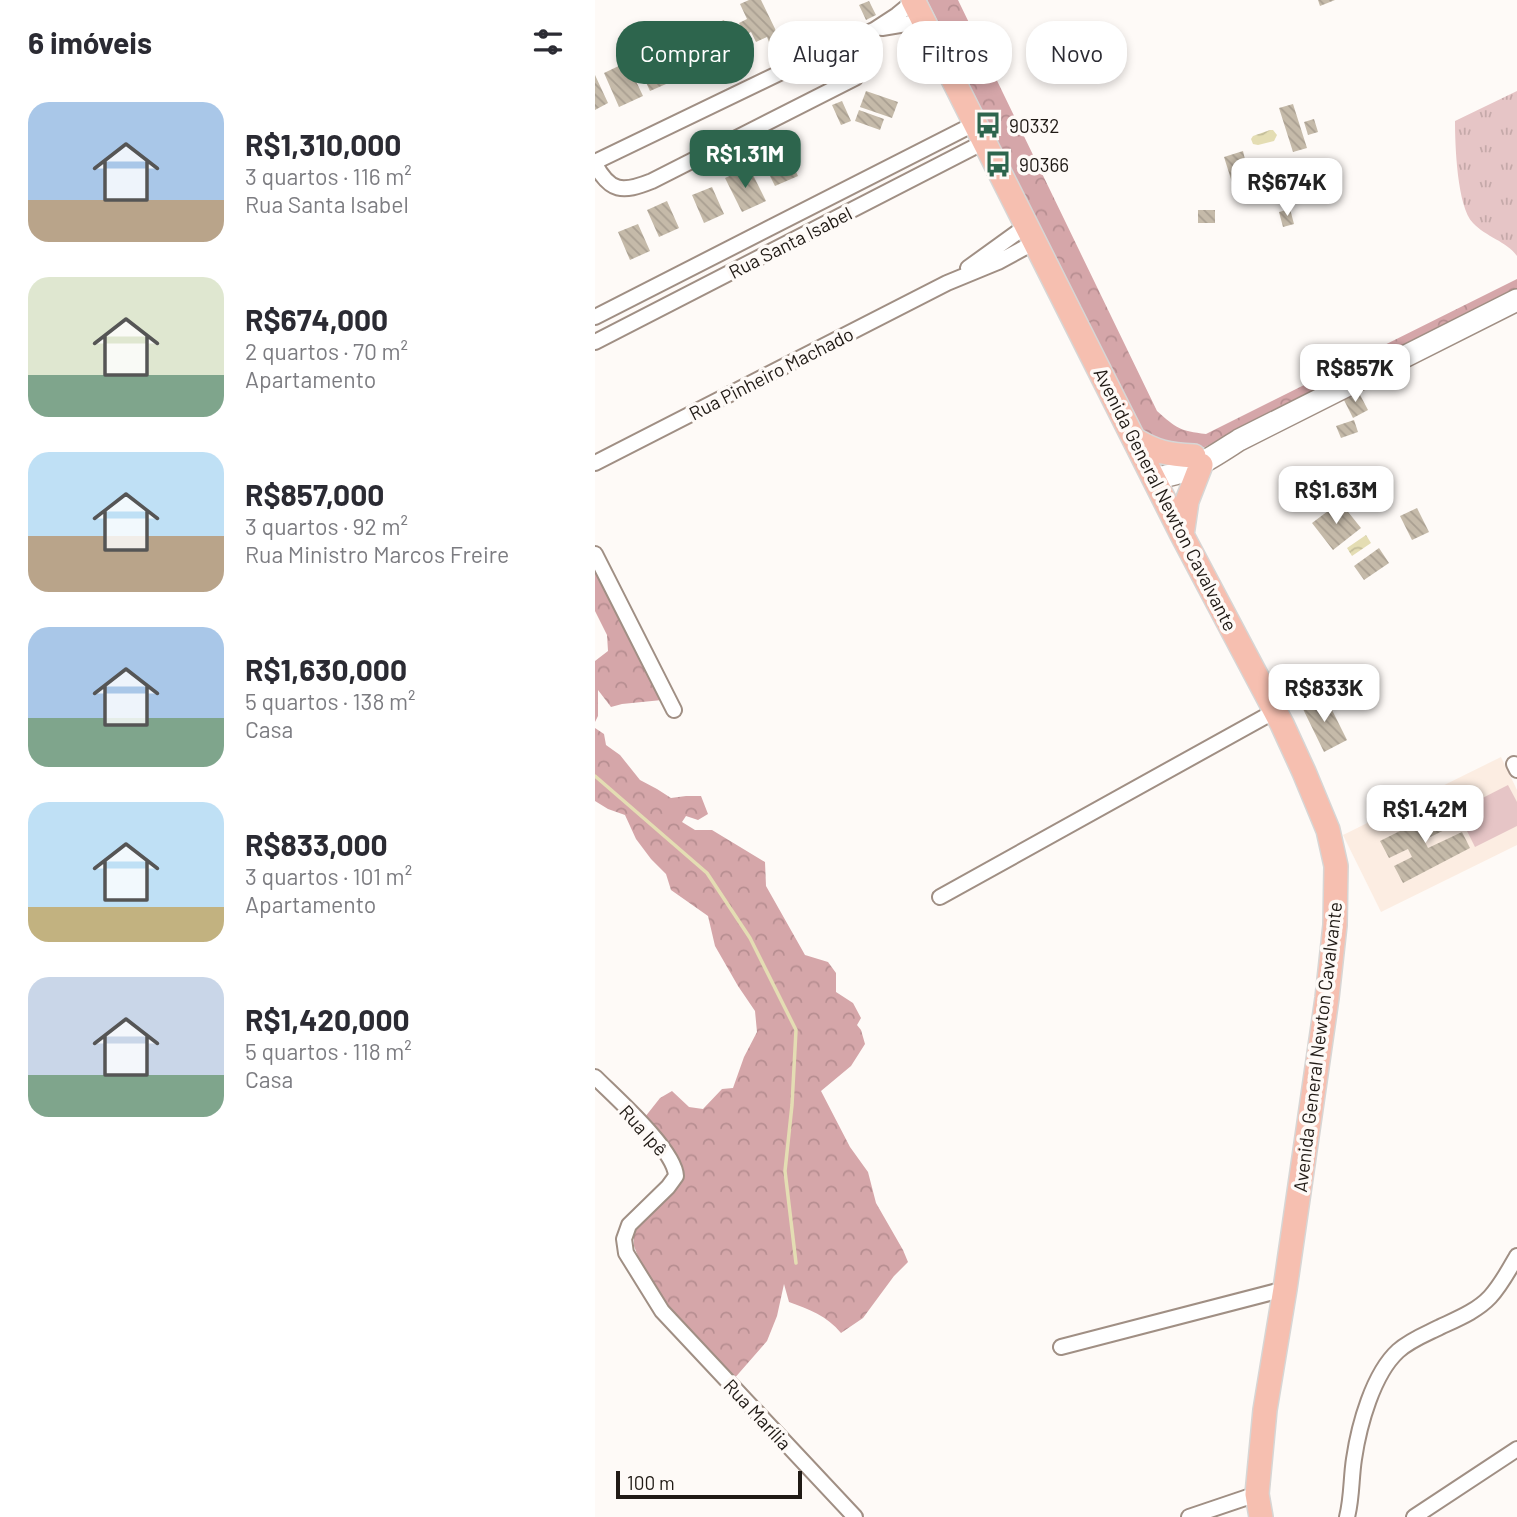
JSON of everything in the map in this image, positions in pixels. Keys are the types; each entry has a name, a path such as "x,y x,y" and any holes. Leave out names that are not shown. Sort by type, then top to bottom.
{"main road":[{"name":"Avenida General Newton Cavalvante","path":"917,7 1182,535 1293,747 1328,830 1336,866 1335,925 1327,999 1265,1410 1259,1506"},
{"path":"1155,478 1174,476 1197,460 1517,300"},
{"path":"1134,439 1155,451 1197,460"},
{"path":"1182,535 1197,460"}],"street":[{"path":"883,25 917,7"},
{"path":"883,24 917,7"},
{"path":"768,79 595,163 604,179 619,188 652,181 843,84"},
{"name":"Rua Santa Isabel","path":"595,317 980,132"},
{"name":"Rua Santa Isabel","path":"595,342 980,132"},
{"name":"Rua Pinheiro Machado","path":"595,463 947,283 998,262 1030,234"},
{"path":"595,554 674,709"},
{"path":"940,897 1275,711"},
{"name":"Rua Ipê","path":"595,1077 667,1153 676,1176 668,1187"},
{"name":"Rua Marília","path":"668,1187 629,1225 624,1238 626,1253 661,1311 855,1517"},
{"path":"1347,1517 1358,1437 1371,1395 1388,1364 1397,1351 1410,1342 1464,1316 1485,1302 1496,1290 1517,1256"},
{"path":"1061,1347 1285,1289"},
{"path":"1414,1517 1517,1449"},
{"path":"1188,1517 1259,1506"}],"shaded area":[{"path":"1501,757 1517,790 1517,845 1381,912 1343,835"}],"green space":[{"path":"927,0 958,0 968,21 937,21"},
{"path":"969,84 999,84 1157,411 1179,428 1190,432 1206,434 1517,279 1517,290 1205,447 1192,450 1147,436 1139,425"},
{"path":"1517,91 1517,256 1507,246 1478,228 1468,215 1460,190 1455,121"},
{"path":"595,566 636,643 640,661 662,700 611,707 598,690 598,716 595,722 595,661 608,651 607,635 595,611"},
{"path":"595,728 604,734 606,745 620,755 640,780 671,798 701,796 708,814 698,820 686,816 682,822 695,830 712,830 765,862 766,886 805,955 828,962 836,973 836,992 853,1003 861,1018 857,1025 865,1044 851,1066 821,1091 850,1147 868,1172 876,1203 908,1262 894,1276 863,1318 841,1333 811,1310 789,1302 784,1284 777,1316 767,1341 733,1380 645,1275 634,1246 633,1228 638,1206 681,1168 668,1141 645,1117 660,1098 672,1091 689,1107 703,1109 722,1089 733,1088 744,1057 757,1032 755,1011 715,946 708,916 671,890 666,874 636,839 625,815 595,801"},
{"path":"1508,785 1517,802 1517,826 1475,847 1457,811"}],"water":[{"path":"1270,130 1277,135 1274,141 1253,144 1253,136"},
{"path":"1366,535 1371,543 1352,556 1347,548"}],"building":[{"path":"749,0 761,0 771,21 768,21 768,40 767,37 756,42 754,21 743,21 747,19 740,4"},
{"path":"1318,0 1335,0 1320,6"},
{"path":"869,1 876,15 866,20 859,5"},
{"path":"616,67 616,84 637,84 643,96 619,107 604,73"},
{"path":"595,75 608,103 595,110"},
{"path":"647,84 666,84 650,91"},
{"path":"866,91 898,102 892,118 860,107"},
{"path":"842,101 851,121 841,125 832,105"},
{"path":"1293,104 1307,148 1293,152 1279,108"},
{"path":"859,110 884,119 880,130 855,121"},
{"path":"1314,119 1318,132 1308,135 1304,122"},
{"path":"781,141 798,176 775,186 758,152"},
{"path":"1243,151 1247,168 1268,162 1272,176 1250,183 1252,191 1236,195 1224,157"},
{"path":"749,167 766,201 742,212 725,178"},
{"path":"712,187 724,214 704,223 692,195"},
{"path":"667,201 679,228 659,237 647,210"},
{"path":"1290,209 1294,224 1283,227 1279,212"},
{"path":"1198,210 1215,210 1215,223 1198,223"},
{"path":"638,224 650,251 630,260 618,232"},
{"path":"1358,391 1368,410 1353,418 1343,398"},
{"path":"1354,420 1358,432 1341,438 1336,426"},
{"path":"1340,502 1361,528 1333,550 1312,523"},
{"path":"1417,508 1429,532 1412,540 1400,516"},
{"path":"1379,548 1389,563 1364,580 1354,566"},
{"path":"1325,696 1347,740 1324,752 1302,707"},
{"path":"1450,806 1459,823 1424,840 1428,848 1462,832 1470,848 1403,883 1394,866 1412,857 1408,849 1389,858 1380,841"}],"waterway":[{"path":"595,776 707,873 750,938 796,1030 785,1171 796,1263"}],"place":[{"name":"90332","path":"988,125"},
{"name":"90366","path":"998,164"}]}
